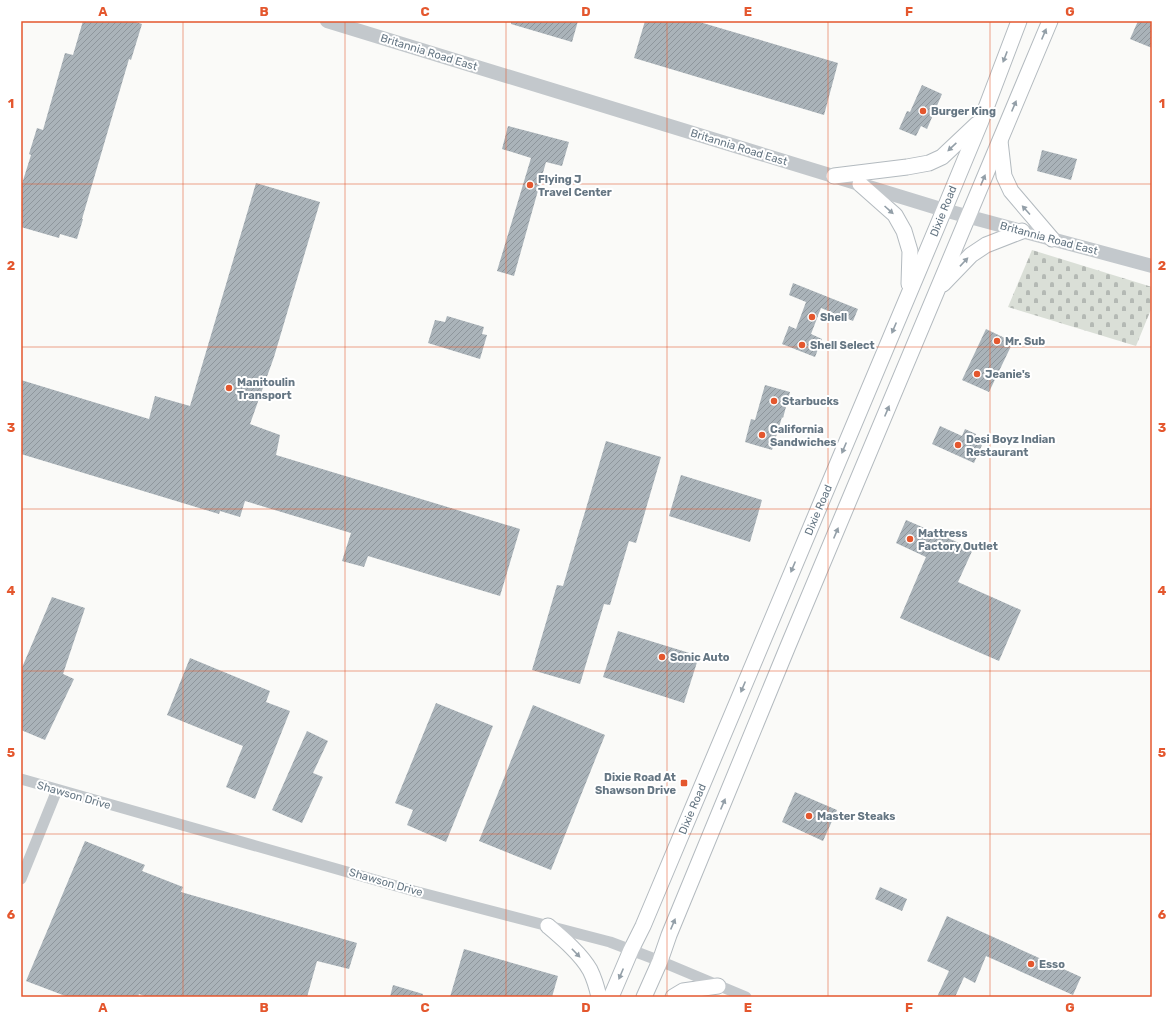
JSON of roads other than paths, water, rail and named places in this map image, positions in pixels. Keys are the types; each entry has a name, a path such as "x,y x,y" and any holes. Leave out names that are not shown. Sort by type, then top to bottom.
{"main road":[{"name":"Dixie Road","path":"611,997 630,950 649,911 944,210 1019,21"},
{"path":"644,997 1050,21"},
{"path":"834,176 929,163 942,157 980,121"},
{"path":"1000,140 1004,176 1011,192 1052,239"},
{"path":"860,184 895,215 904,231 910,251 909,292"},
{"path":"937,291 971,255 986,245 1022,231"},
{"path":"548,926 564,940 589,969 596,985 599,997"},
{"path":"673,997 683,992 718,986"}],"street":[{"name":"Britannia Road East","path":"327,21 944,210 1152,266"},
{"name":"Shawson Drive","path":"21,779 414,890 610,942 746,997"},
{"path":"21,879 57,790"}],"place":[{"name":"Burger King","path":"923,111"},
{"name":"Flying J Travel Center","path":"530,185"},
{"name":"Shell","path":"812,317"},
{"name":"Mr. Sub","path":"997,341"},
{"name":"Shell Select","path":"802,345"},
{"name":"Jeanie's","path":"977,374"},
{"name":"Manitoulin Transport","path":"229,388"},
{"name":"Starbucks","path":"774,401"},
{"name":"California Sandwiches","path":"762,435"},
{"name":"Desi Boyz Indian Restaurant","path":"958,445"},
{"name":"Mattress Factory Outlet","path":"910,539"},
{"name":"Sonic Auto","path":"662,657"},
{"name":"Dixie Road At Shawson Drive","path":"684,783"},
{"name":"Master Steaks","path":"809,816"},
{"name":"Esso","path":"1031,964"}]}
